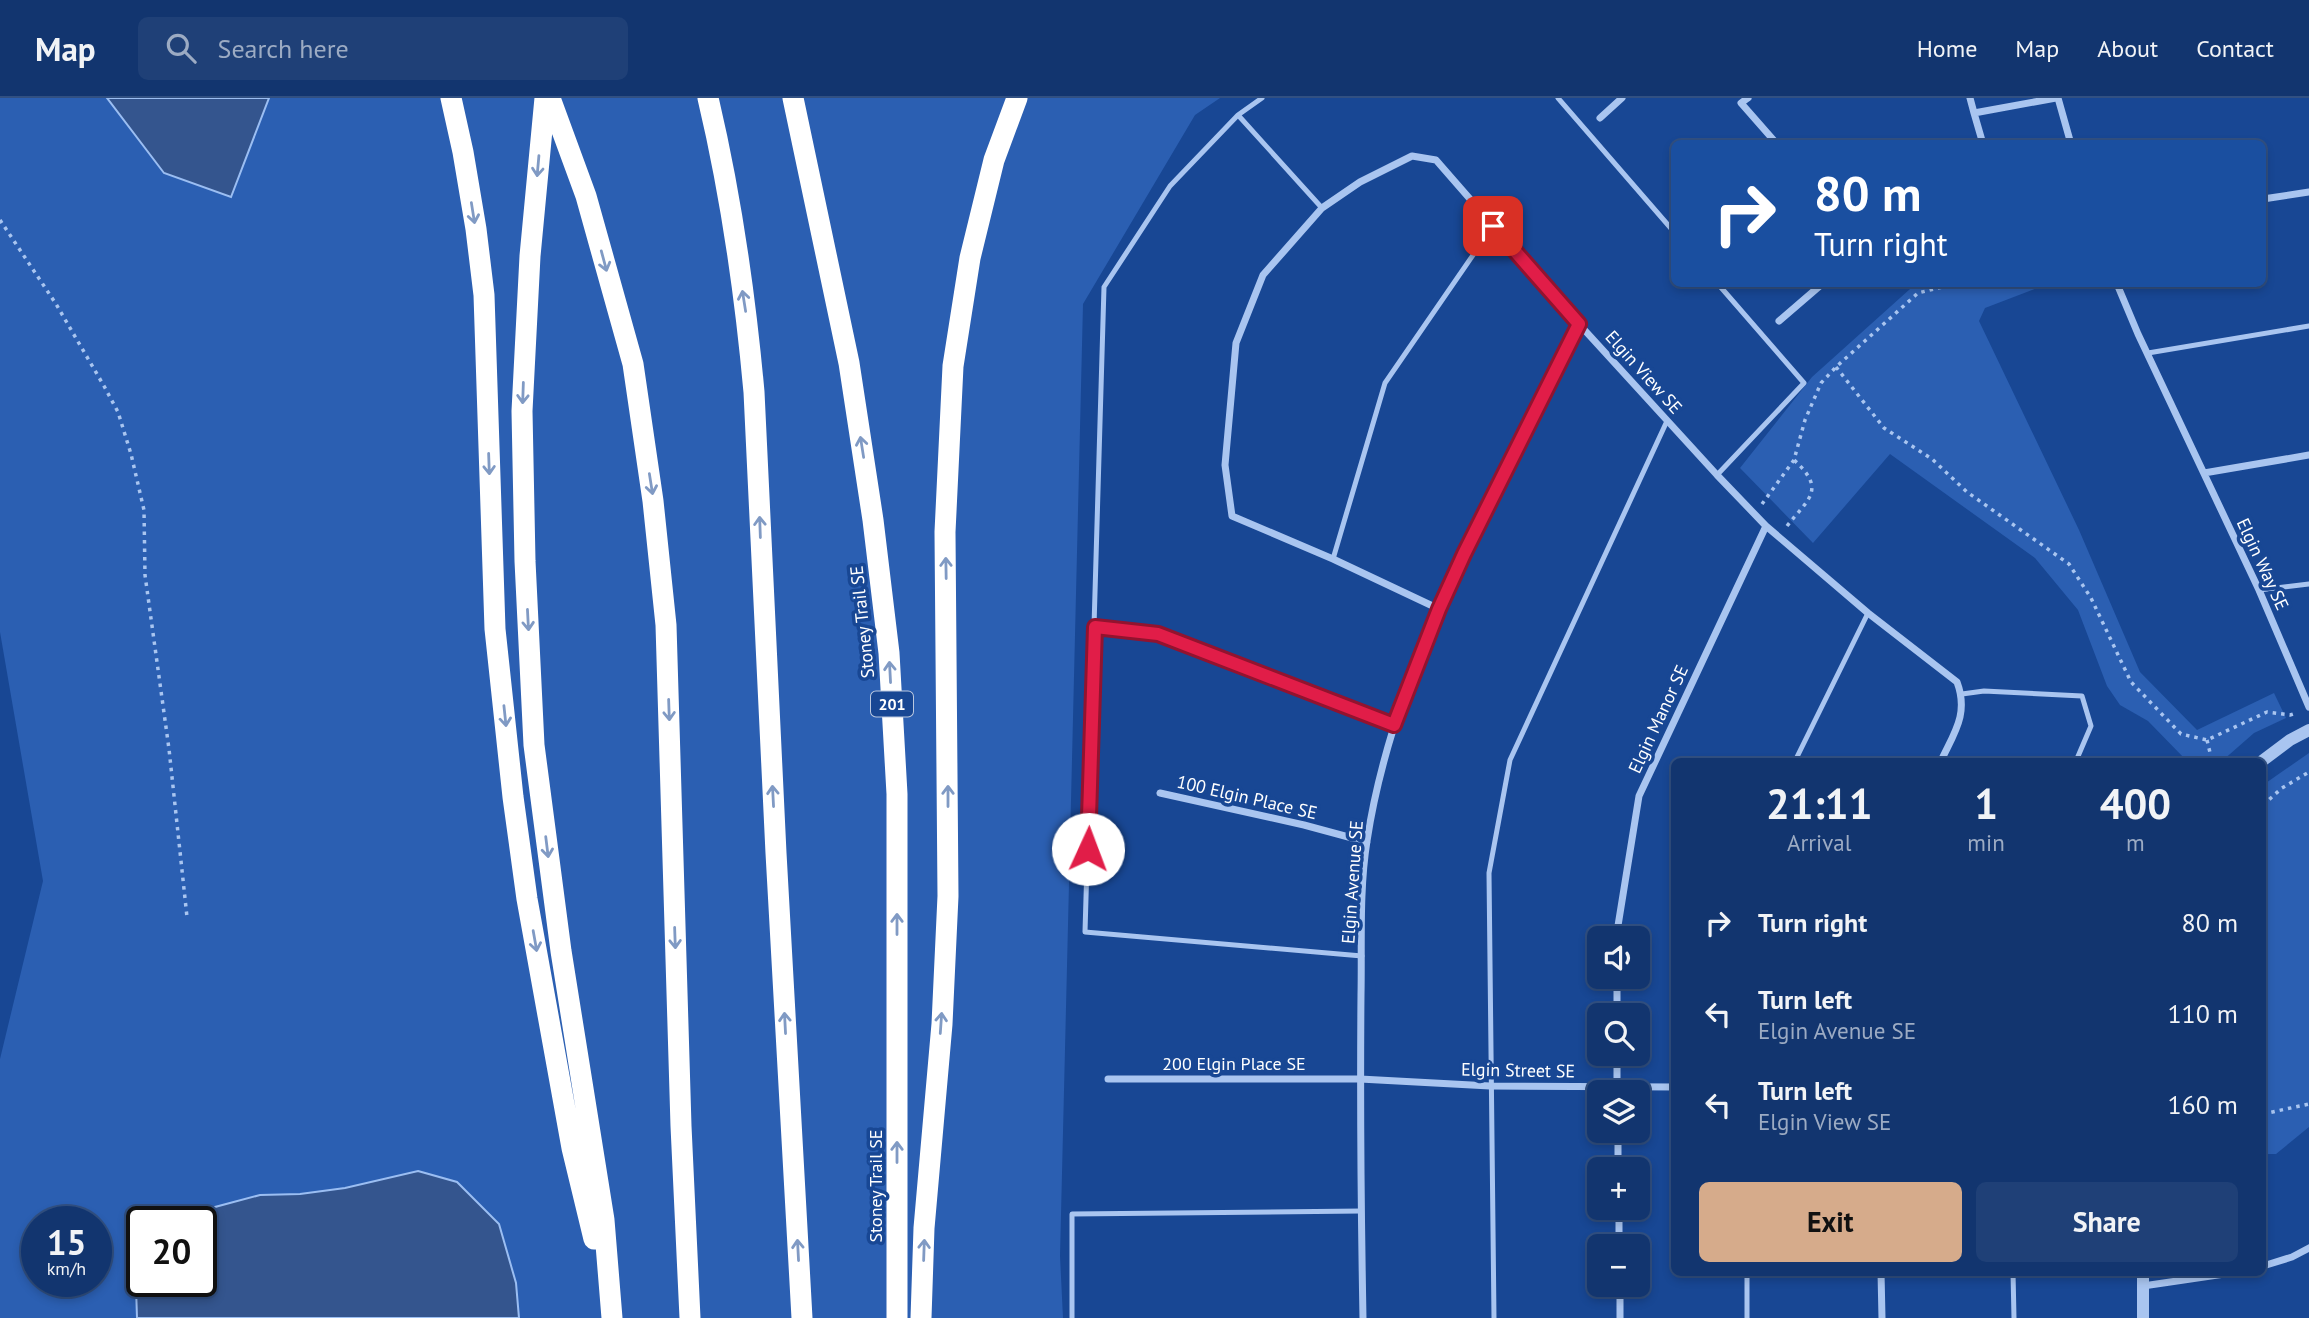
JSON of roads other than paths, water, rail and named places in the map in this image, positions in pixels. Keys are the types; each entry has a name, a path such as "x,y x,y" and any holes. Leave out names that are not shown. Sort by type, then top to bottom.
{"highway":[{"path":"451,98 472,204 484,295 495,629 513,797 527,899 572,1148 611,1312"},
{"path":"548,98 530,257 522,411 534,745 561,951 604,1220 611,1312"},
{"path":"548,98 586,196 632,364 653,501 666,625 690,1318"},
{"path":"708,98 729,202 747,320 754,392 802,1318"},
{"name":"Stoney Trail SE","path":"793,98 849,363 873,520 889,653 897,808 897,1318"},
{"path":"921,1318 924,1228 942,1024 948,895 945,532 953,366 970,258 994,160 1017,98"}],"street":[{"path":"1600,118 1622,98"},
{"path":"1970,98 1982,140"},
{"path":"1974,113 2057,98 2070,140"},
{"path":"1742,100 1774,140"},
{"name":"Elgin View SE","path":"1439,609 1334,559 1232,516 1225,465 1236,343 1263,275 1322,208 1360,182 1412,156 1436,160 1579,324 1766,526 1868,613 1957,682 1962,694"},
{"path":"2266,199 2309,192"},
{"path":"1779,321 1819,287"},
{"name":"Elgin Way SE","path":"2118,287 2259,590 2309,707"},
{"name":"Elgin Avenue SE","path":"1363,1318 1360,1079 1367,842 1394,725 1439,609 1579,324"},
{"path":"2204,473 2309,456"},
{"name":"Elgin Manor SE","path":"1618,926 1639,796 1766,526"},
{"path":"1942,758 1962,715 1962,694"},
{"path":"2266,758 2309,730"},
{"name":"100 Elgin Place SE","path":"1160,793 1367,842"},
{"name":"200 Elgin Place SE","path":"1108,1079 1360,1079"},
{"name":"Elgin Street SE","path":"1360,1079 1587,1089"},
{"name":"Elgin Street SE","path":"1650,1088 1671,1087"},
{"path":"2266,1265 2309,1248"},
{"path":"1881,1276 1882,1318"},
{"path":"2143,1276 2143,1318"},
{"path":"2143,1286 2211,1276"},
{"path":"1620,1297 1620,1318"}],"lane":[{"path":"1262,98 1238,115 1170,186 1104,287 1085,932 1362,956"},
{"path":"1558,98 1671,228"},
{"path":"1238,115 1322,208"},
{"path":"1334,559 1385,383 1493,226"},
{"path":"1717,475 1804,383 1721,287"},
{"path":"2148,353 2309,326"},
{"path":"1494,1318 1489,873 1510,760 1667,421"},
{"path":"2259,590 2309,584"},
{"path":"1797,758 1868,613"},
{"path":"1095,627 1158,634 1394,725"},
{"path":"1962,694 1983,691 2082,696 2091,726 2077,758"},
{"path":"1072,1318 1072,1214 1362,1211"},
{"path":"1747,1276 1747,1318"},
{"path":"2013,1276 2014,1318"}]}
